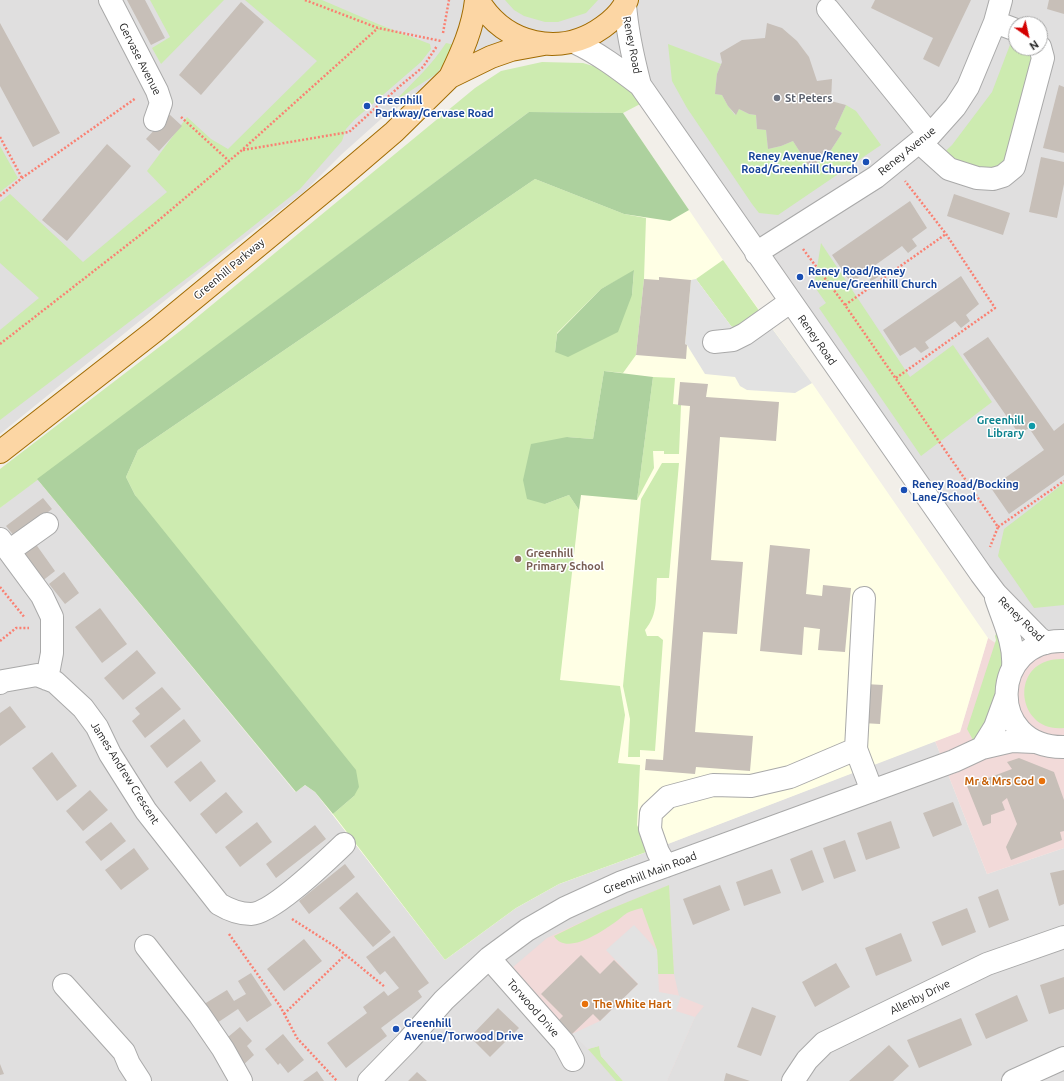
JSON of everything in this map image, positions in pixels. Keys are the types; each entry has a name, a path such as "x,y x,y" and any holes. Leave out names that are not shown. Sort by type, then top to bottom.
{"main road":[{"path":"477,0 493,20 504,29 530,42 544,44 574,42 594,34 612,21 626,2"},
{"name":"Greenhill Parkway","path":"450,77 471,26 477,0"},
{"name":"Greenhill Parkway","path":"0,452 156,330 333,184 394,132 450,77 491,57 511,50 544,44"}],"street":[{"name":"Gervase Avenue","path":"110,0 157,102"},
{"name":"Reney Avenue","path":"756,253 876,177 924,139 955,107 968,87 995,22 1001,0"},
{"name":"Reney Road","path":"626,2 628,31 640,85"},
{"path":"828,9 924,139 949,169 977,178 993,179 1003,176 1014,167 1042,56"},
{"path":"995,22 1008,27"},
{"name":"Reney Road","path":"574,42 588,48 640,85 981,574 996,594 1038,637 1055,642"},
{"path":"714,342 733,340 745,334 790,302"},
{"path":"47,524 5,545 42,596 52,617 52,653 47,679"},
{"name":"Reney Road","path":"996,594 1014,656 1006,697"},
{"path":"864,598 856,749 872,791"},
{"path":"1013,667 1033,648 1055,642"},
{"name":"James Andrew Crescent","path":"0,683 3,681 37,675 55,682 83,708 97,727 110,754 146,811 219,904 233,912 262,910"},
{"path":"982,748 996,727 1006,697"},
{"path":"1006,697 1014,723 1023,734 1054,748"},
{"name":"Greenhill Main Road","path":"369,1081 407,1042 444,1000 489,958 527,930 565,908 622,882 872,791 919,772 954,761 982,748 1012,741 1054,748"},
{"path":"666,866 658,852 650,829 651,813 668,798 713,786 751,786 790,777 856,749"},
{"path":"262,910 288,893 344,844"},
{"name":"Allenby Drive","path":"793,1081 807,1060 824,1043 987,964 1064,936"},
{"path":"146,946 207,1026 223,1049 241,1081"},
{"name":"Torwood Drive","path":"489,958 564,1043 573,1060"},
{"path":"64,985 124,1052 129,1064 140,1081"},
{"path":"1013,1081 1064,1058"}],"path":[{"path":"305,0 378,28 441,41"},
{"path":"242,150 349,132 423,67 441,41 449,0"},
{"path":"0,344 153,225 242,150 378,28"},
{"path":"0,196 22,178 157,102 186,121 229,161"},
{"path":"0,137 22,178"},
{"path":"892,164 946,234 995,308 896,378"},
{"path":"790,231 845,305 998,527"},
{"path":"845,305 946,234"},
{"path":"981,574 998,527 1064,481"},
{"path":"0,642 16,628 34,628"},
{"path":"219,904 223,926 284,1014 297,1038 337,1081"},
{"path":"262,910 336,947 385,987"},
{"path":"284,1014 345,955"}],"shaded area":[{"path":"0,0 1064,0 1064,631 1047,634 996,594 790,302 606,60 544,44 425,88 380,120 342,154 304,192 204,269 0,434"},
{"name":"Greenhill Primary School","path":"623,113 723,260 812,383 988,638 960,732 660,847 559,884 516,908 445,960 315,792 305,785 296,792 37,479 173,379"},
{"path":"696,279 731,326 737,329 763,316 812,383 795,393 747,390 740,386 735,377 705,374 685,344 691,280"},
{"path":"37,479 295,792 305,785 315,792 445,960 516,908 559,884 660,847 935,741 987,874 1064,848 1064,1081 0,1081 0,508"},
{"path":"1064,631 1064,848 987,874 935,741 960,732 988,638 1006,650"},
{"path":"669,885 674,974 679,996 704,1006 695,1017 667,1081 616,1081 588,1049 559,1020 513,967 547,938 603,912"},
{"path":"634,925 657,950 659,992 681,996 676,1011 695,1017 667,1081 623,1081 601,1056 599,1046 588,1049 572,1034 600,1021 638,984 606,950"}],"green space":[{"path":"150,0 224,0 161,64 152,48 170,37"},
{"path":"245,0 322,0 430,44 431,49 421,62 354,120 346,129 342,141 300,189 203,266 0,420 0,330 39,298 0,263 0,202 10,194 83,262 167,192 147,171 187,117 211,139 228,149 317,61"},
{"path":"505,0 598,0 586,13 558,22 545,22 524,16 514,10"},
{"path":"446,43 455,45 447,60 436,74 395,101 428,66"},
{"path":"668,44 721,64 717,74 715,94 722,95 735,115 739,109 749,114 756,115 757,129 766,130 768,149 793,141 810,168 829,153 842,133 835,129 846,105 856,111 881,145 778,215 759,213 687,108 672,81"},
{"path":"1048,45 1050,51 1016,174 932,164 952,145 992,92 1008,50 1008,56 1048,56"},
{"path":"542,62 583,63 606,70 644,102 623,113 529,112 0,508 0,469 184,328 475,88 501,71"},
{"path":"529,112 623,113 689,210 670,221 624,214 535,179 138,450 126,477 135,495 356,770 359,787 354,796 333,814 315,792 305,785 296,792 37,479"},
{"path":"0,146 18,178 0,192"},
{"path":"535,179 624,214 646,218 644,279 636,355 623,373 604,371 593,439 567,437 545,504 569,495 579,510 560,680 620,686 625,715 618,763 640,765 637,825 649,851 559,884 516,908 445,960 333,814 354,796 135,495 126,477 138,450","holes":["634,271 632,295 555,352 557,333 601,289"]},
{"path":"821,243 910,377 953,345 992,402 921,456 819,308 826,303 814,286"},
{"path":"723,260 763,316 737,329 731,326 696,279"},
{"path":"634,270 632,295 618,332 568,357 555,352 557,334 601,289"},
{"path":"604,371 653,377 637,500 581,495 579,510 569,495 545,504 527,499 523,480 531,444 567,437 593,439"},
{"path":"653,377 675,378 673,404 681,405 679,454 664,454 664,451 653,451 654,468 637,500"},
{"path":"662,463 679,463 669,578 657,578 654,611 645,630 647,636 658,636 663,640 655,751 640,750 640,757 628,757 630,719 623,686 641,499"},
{"path":"1064,483 1064,605 1034,608 998,556 1004,529"},
{"path":"996,634 1000,635 1004,647 1003,668 984,729 973,740 967,729 996,640"},
{"path":"1064,659 1064,728 1049,727 1037,721 1029,711 1025,699 1025,687 1029,675 1038,666 1051,660"},
{"path":"669,885 674,974 658,974 657,950 642,908 627,913 601,932 575,943 567,944 559,942 554,936 603,912"},
{"path":"599,1046 601,1056 623,1081 616,1081 588,1049"}],"building":[{"path":"127,0 145,0 165,38 151,45"},
{"path":"875,0 971,0 939,67 923,59 933,38 871,8"},
{"path":"1049,0 1064,0 1064,14 1047,9"},
{"path":"241,2 264,22 201,95 179,75"},
{"path":"0,23 60,133 33,147 0,86"},
{"name":"St Peters","path":"767,23 782,28 797,41 809,57 817,81 832,79 831,101 846,105 835,129 842,133 829,153 810,168 793,141 768,149 766,130 757,129 756,115 749,114 739,109 736,115 728,106 722,95 715,94 717,74 722,62 720,53 742,40 765,38"},
{"path":"1059,85 1064,87 1064,153 1043,148"},
{"path":"169,114 182,126 159,151 146,139"},
{"path":"107,144 131,166 67,241 42,220"},
{"path":"1041,157 1064,162 1064,184 1057,218 1029,212"},
{"path":"954,194 1010,213 1003,235 947,216"},
{"path":"910,201 927,228 912,239 917,246 908,253 902,246 874,266 880,276 871,281 865,273 851,283 832,255"},
{"path":"961,276 979,304 966,315 970,321 961,328 955,321 925,342 929,348 921,353 915,347 900,356 883,330"},
{"path":"659,277 691,280 685,344 687,345 686,359 636,355 644,279 659,280"},
{"name":"Greenhill Library","path":"988,337 1054,431 1064,423 1064,475 1009,514 991,488 1044,450 1029,428 1019,434 963,354"},
{"path":"680,382 708,384 706,397 779,402 776,441 720,437 711,560 743,562 737,634 703,632 695,732 753,736 750,771 696,767 695,774 645,770 646,759 663,760 690,406 678,405"},
{"path":"43,498 52,509 15,537 6,526"},
{"path":"35,543 55,571 41,582 20,554"},
{"path":"770,545 810,549 806,594 822,596 823,585 851,588 845,652 818,650 820,629 804,627 802,655 760,651"},
{"path":"64,572 79,593 65,604 49,584"},
{"path":"100,608 127,644 102,663 75,627"},
{"path":"137,650 156,673 123,700 104,678"},
{"path":"865,684 883,685 880,724 862,723"},
{"path":"162,687 181,709 145,738 132,721 140,714 135,708"},
{"path":"10,706 26,727 0,746 0,713"},
{"path":"184,719 201,741 167,768 150,746"},
{"path":"52,752 77,786 57,801 32,768"},
{"path":"1019,758 1054,772 1064,800 1064,831 1060,832 1062,840 1011,860 1006,847 1017,824 1007,798 1002,802 1005,810 991,815 991,823 983,826 967,786 1012,769 1007,762"},
{"path":"201,761 216,781 190,802 174,782"},
{"path":"90,790 108,810 83,831 66,811"},
{"path":"226,792 243,812 216,834 200,814"},
{"path":"953,802 962,825 933,837 923,813"},
{"path":"891,821 900,848 866,860 857,833"},
{"path":"111,822 126,841 101,861 85,842"},
{"path":"257,822 272,842 240,867 225,847"},
{"path":"315,825 326,839 276,878 266,864"},
{"path":"845,840 856,871 834,879 823,848"},
{"path":"134,848 149,869 121,890 105,870"},
{"path":"812,850 824,882 802,891 790,859"},
{"path":"345,864 355,877 309,914 299,901"},
{"path":"772,869 781,893 744,906 736,882"},
{"path":"1064,870 1064,904 1059,906 1050,873"},
{"path":"720,885 730,910 693,925 683,899"},
{"path":"998,889 1009,920 989,928 978,897"},
{"path":"357,892 391,932 373,947 339,908"},
{"path":"967,908 976,932 942,946 932,922"},
{"path":"901,933 912,961 876,976 865,948"},
{"path":"394,936 429,983 418,991 422,997 381,1028 387,1036 346,1068 327,1043 367,1013 363,1007 384,991 388,996 399,988 385,971 380,975 366,957"},
{"path":"304,939 322,961 284,991 267,969"},
{"name":"The White Hart","path":"581,955 600,974 614,960 638,984 600,1021 593,1014 572,1034 559,1020 563,1016 541,994"},
{"path":"836,963 850,987 815,1007 802,982"},
{"path":"251,973 272,1005 247,1022 238,1009 214,1025 201,1006 227,990 234,1001 246,994 238,981"},
{"path":"1064,977 1064,1009 1049,1014 1040,985"},
{"path":"1017,995 1028,1021 986,1039 975,1014"},
{"path":"752,1007 776,1016 761,1056 737,1047"},
{"path":"498,1008 519,1028 490,1057 470,1037"},
{"path":"961,1018 972,1045 919,1068 907,1040"},
{"path":"240,1027 252,1041 247,1046 254,1055 242,1066 222,1042"},
{"path":"283,1034 304,1060 288,1073 280,1063 278,1065 265,1049"},
{"path":"889,1045 909,1066 893,1081 849,1081"},
{"path":"0,1064 4,1074 0,1075"},
{"path":"317,1071 324,1081 303,1081"},
{"path":"417,1072 427,1081 408,1081"},
{"path":"726,1073 750,1081 724,1081"}],"place":[{"name":"St Peters","path":"777,98"},
{"name":"Greenhill Parkway/Gervase Road","path":"367,106"},
{"name":"Reney Avenue/Reney Road/Greenhill Church","path":"866,162"},
{"name":"Reney Road/Reney Avenue/Greenhill Church","path":"800,277"},
{"name":"Greenhill Library","path":"1032,426"},
{"name":"Reney Road/Bocking Lane/School","path":"904,490"},
{"name":"Greenhill Primary School","path":"518,559"},
{"name":"Mr & Mrs Cod","path":"1042,781"},
{"name":"The White Hart","path":"585,1004"},
{"name":"Greenhill Avenue/Torwood Drive","path":"396,1029"}]}
